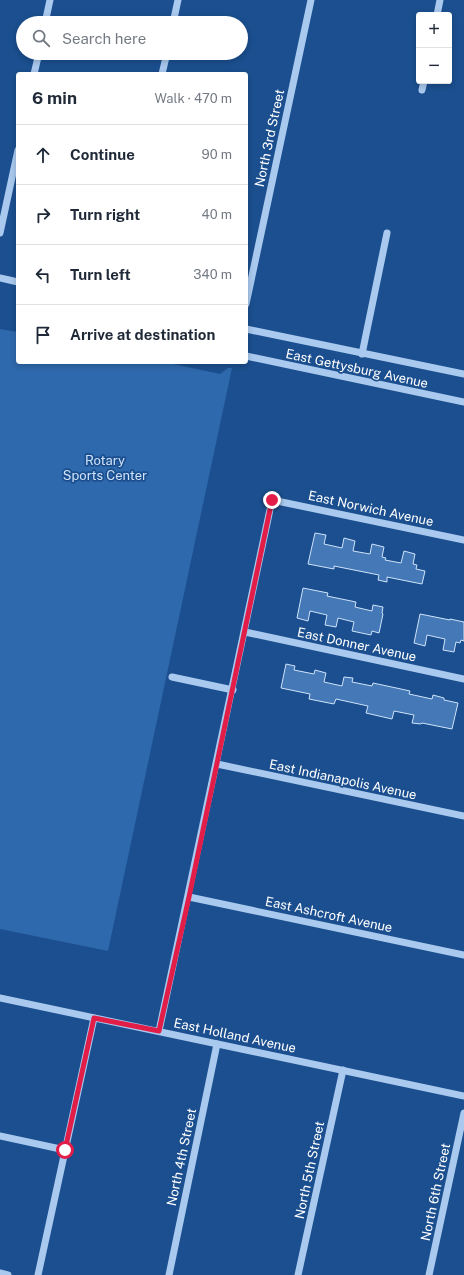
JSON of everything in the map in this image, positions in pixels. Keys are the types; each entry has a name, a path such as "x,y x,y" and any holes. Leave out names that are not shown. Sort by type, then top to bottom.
{"street":[{"path":"47,16 50,0"},
{"path":"175,16 178,0"},
{"name":"North 3rd Street","path":"248,295 311,0"},
{"path":"438,12 440,0"},
{"path":"34,72 37,60"},
{"path":"162,72 165,60"},
{"path":"422,90 423,84"},
{"path":"0,233 16,159"},
{"path":"362,354 387,232"},
{"path":"0,278 16,282"},
{"name":"East Gettysburg Avenue","path":"248,329 464,374"},
{"name":"East Gettysburg Avenue","path":"248,356 464,402"},
{"name":"East Norwich Avenue","path":"245,632 272,500 464,540"},
{"path":"159,1031 245,632"},
{"name":"East Donner Avenue","path":"245,632 464,679"},
{"path":"172,677 232,690"},
{"name":"East Indianapolis Avenue","path":"217,764 464,816"},
{"name":"East Ashcroft Avenue","path":"189,897 464,955"},
{"name":"East Holland Avenue","path":"0,998 464,1096"},
{"path":"38,1275 94,1018"},
{"name":"North 4th Street","path":"169,1275 217,1044"},
{"name":"North 5th Street","path":"298,1275 343,1070"},
{"name":"North 6th Street","path":"429,1275 464,1114"},
{"path":"0,1136 65,1150"},
{"path":"0,1273 8,1275"}],"green space":[{"name":"Rotary Sports Center","path":"0,329 16,332 16,364 173,364 220,374 228,368 232,368 108,951 0,929"}],"building":[{"path":"315,533 326,535 324,544 342,548 344,538 355,541 353,551 370,554 372,544 384,547 382,557 386,558 385,560 401,563 404,551 415,554 413,564 417,565 416,569 425,571 422,584 387,577 387,582 378,580 379,575 334,566 334,569 308,564"},
{"path":"303,588 328,593 327,596 356,602 355,607 372,611 373,605 383,607 379,633 372,631 371,635 352,631 354,622 338,618 336,627 325,625 327,615 310,611 308,621 297,618"},
{"path":"420,614 464,622 464,641 461,640 460,643 456,642 454,652 443,650 445,639 427,635 425,646 414,643"},
{"path":"286,664 295,666 294,670 314,674 315,670 326,673 324,682 342,686 344,677 353,678 352,682 372,686 373,683 410,691 409,694 432,699 433,695 444,698 444,700 458,703 452,729 422,723 412,723 414,715 394,711 392,719 366,713 368,706 336,699 334,704 309,699 310,694 281,688"}],"route":[{"path":"65,1150 94,1018 159,1031 189,897 272,500"}]}
